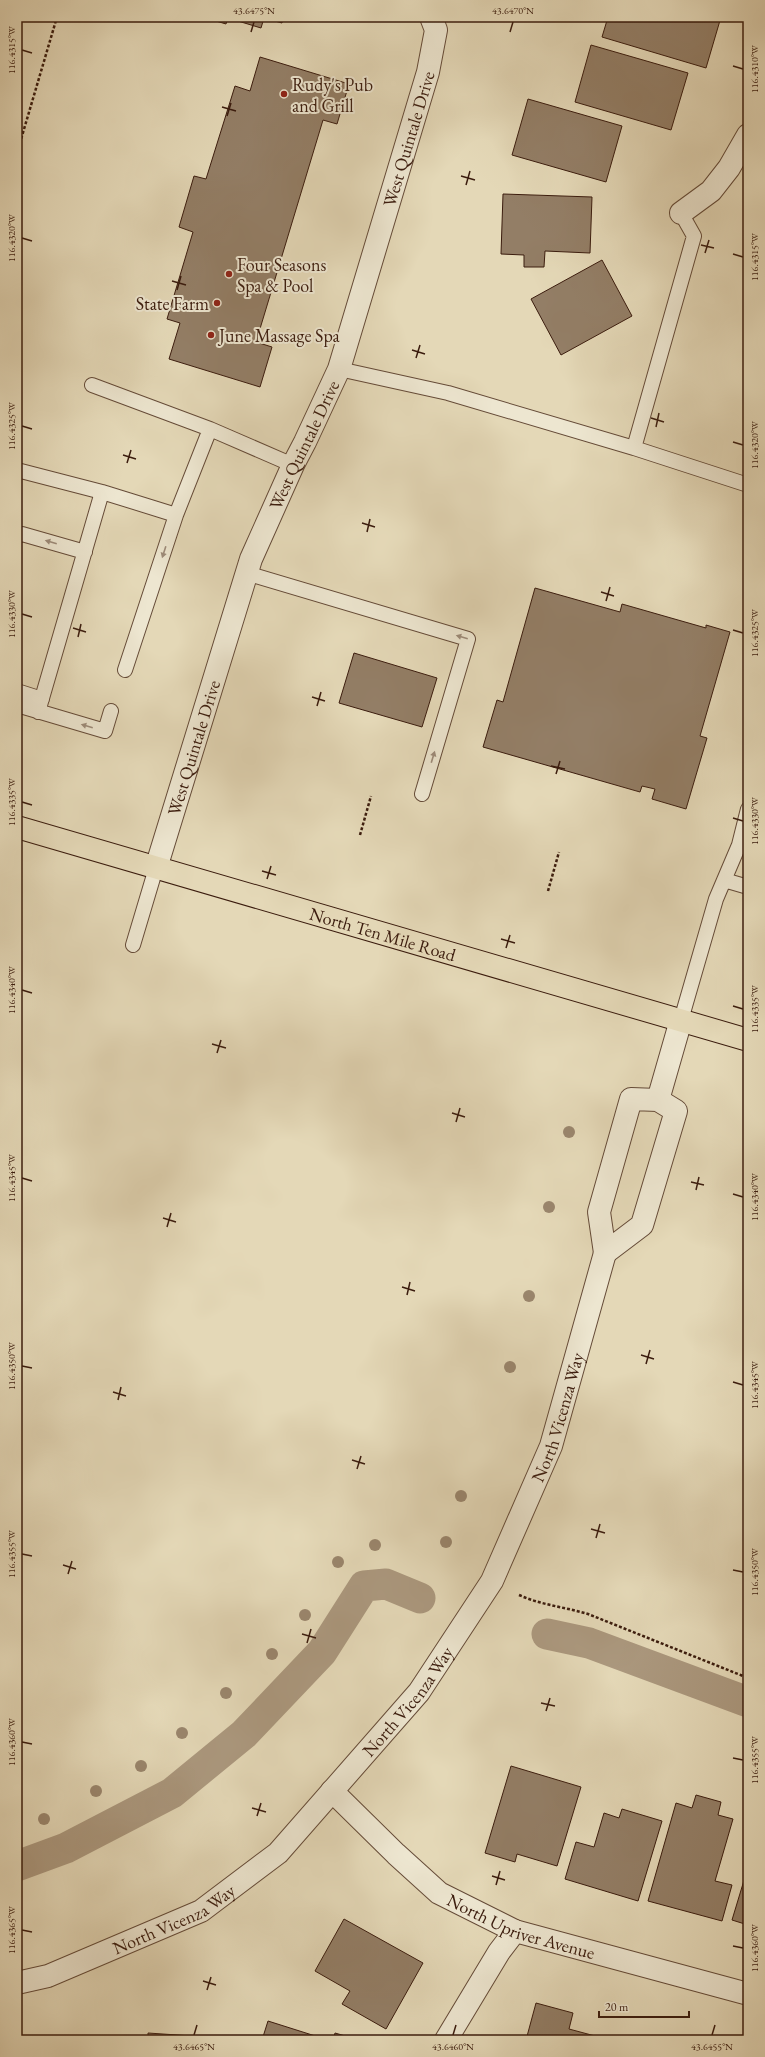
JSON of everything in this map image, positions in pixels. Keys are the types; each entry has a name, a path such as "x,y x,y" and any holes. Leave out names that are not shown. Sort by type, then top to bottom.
{"main road":[{"name":"North Ten Mile Road","path":"17,827 748,1040"}],"street":[{"name":"West Quintale Drive","path":"156,868 246,573 293,465 339,369 428,72 436,30 431,17"},
{"path":"681,213 711,191 729,168 748,135"},
{"path":"658,1100 681,1020"},
{"name":"North Vicenza Way","path":"17,1983 48,1976 201,1911 278,1853 419,1692 492,1581 551,1446 606,1253 599,1212 631,1099 658,1100 676,1111 642,1225 606,1253"},
{"name":"North Upriver Avenue","path":"332,1791 396,1854 439,1893 515,1931 748,1994"},
{"path":"446,2040 499,1952 515,1931"}],"lane":[{"path":"634,448 694,236 681,213"},
{"path":"339,369 448,393 634,448 748,486"},
{"path":"92,385 210,430 293,465"},
{"path":"125,670 176,515 210,430"},
{"path":"17,470 102,492 176,515"},
{"path":"40,705 102,492"},
{"path":"17,536 22,534 85,552"},
{"path":"246,573 468,639 422,794"},
{"path":"17,691 40,705 105,731 111,711"},
{"path":"17,705 40,705"},
{"path":"681,1020 716,899 739,845 748,809"},
{"path":"133,945 156,868"},
{"path":"724,880 748,887"}],"path":[{"path":"17,153 57,17"},
{"path":"360,835 371,796"},
{"path":"548,891 560,852"},
{"path":"519,1595 536,1603 566,1608 588,1614 748,1678"}],"building":[{"path":"203,17 283,17 282,23 264,18 261,28 228,18 226,24"},
{"path":"608,17 721,17 706,68 602,37"},
{"path":"591,45 688,73 671,130 575,102"},
{"path":"260,57 349,84 337,124 323,120 256,342 272,347 260,387 169,359 180,323 167,319 193,232 179,227 194,176 206,179 235,86 250,91"},
{"path":"528,99 622,126 606,182 512,155"},
{"path":"503,194 592,197 590,253 545,251 544,267 524,267 524,255 501,254"},
{"path":"602,260 632,316 561,355 531,299"},
{"path":"535,588 620,612 622,604 706,628 706,625 730,632 700,736 707,738 686,809 652,799 655,789 642,786 640,792 483,747 497,700 503,702"},
{"path":"354,653 437,678 422,727 339,703"},
{"path":"511,1766 581,1787 557,1866 517,1854 515,1862 485,1853"},
{"path":"696,1795 721,1802 718,1815 733,1819 715,1881 732,1885 722,1921 648,1901 676,1803 692,1808"},
{"path":"622,1809 662,1821 638,1901 565,1879 576,1842 594,1847 604,1813 619,1818"},
{"path":"748,1867 748,1925 732,1920"},
{"path":"344,1919 423,1963 386,2029 342,2004 350,1991 315,1971"},
{"path":"536,2003 573,2013 569,2029 610,2040 526,2040"},
{"path":"268,2021 328,2040 262,2040"},
{"path":"148,2033 192,2036 191,2040 148,2040"},
{"path":"335,2033 359,2040 333,2040"}],"waterway":[{"path":"17,1866 66,1848 172,1793 244,1734 322,1652 364,1586 386,1584 420,1598"},
{"path":"547,1634 589,1643 748,1702"}],"place":[{"name":"Rudy's Pub and Grill","path":"284,94"},
{"name":"Four Seasons Spa & Pool","path":"229,274"},
{"name":"State Farm","path":"217,303"},
{"name":"June Massage Spa","path":"211,335"}]}
